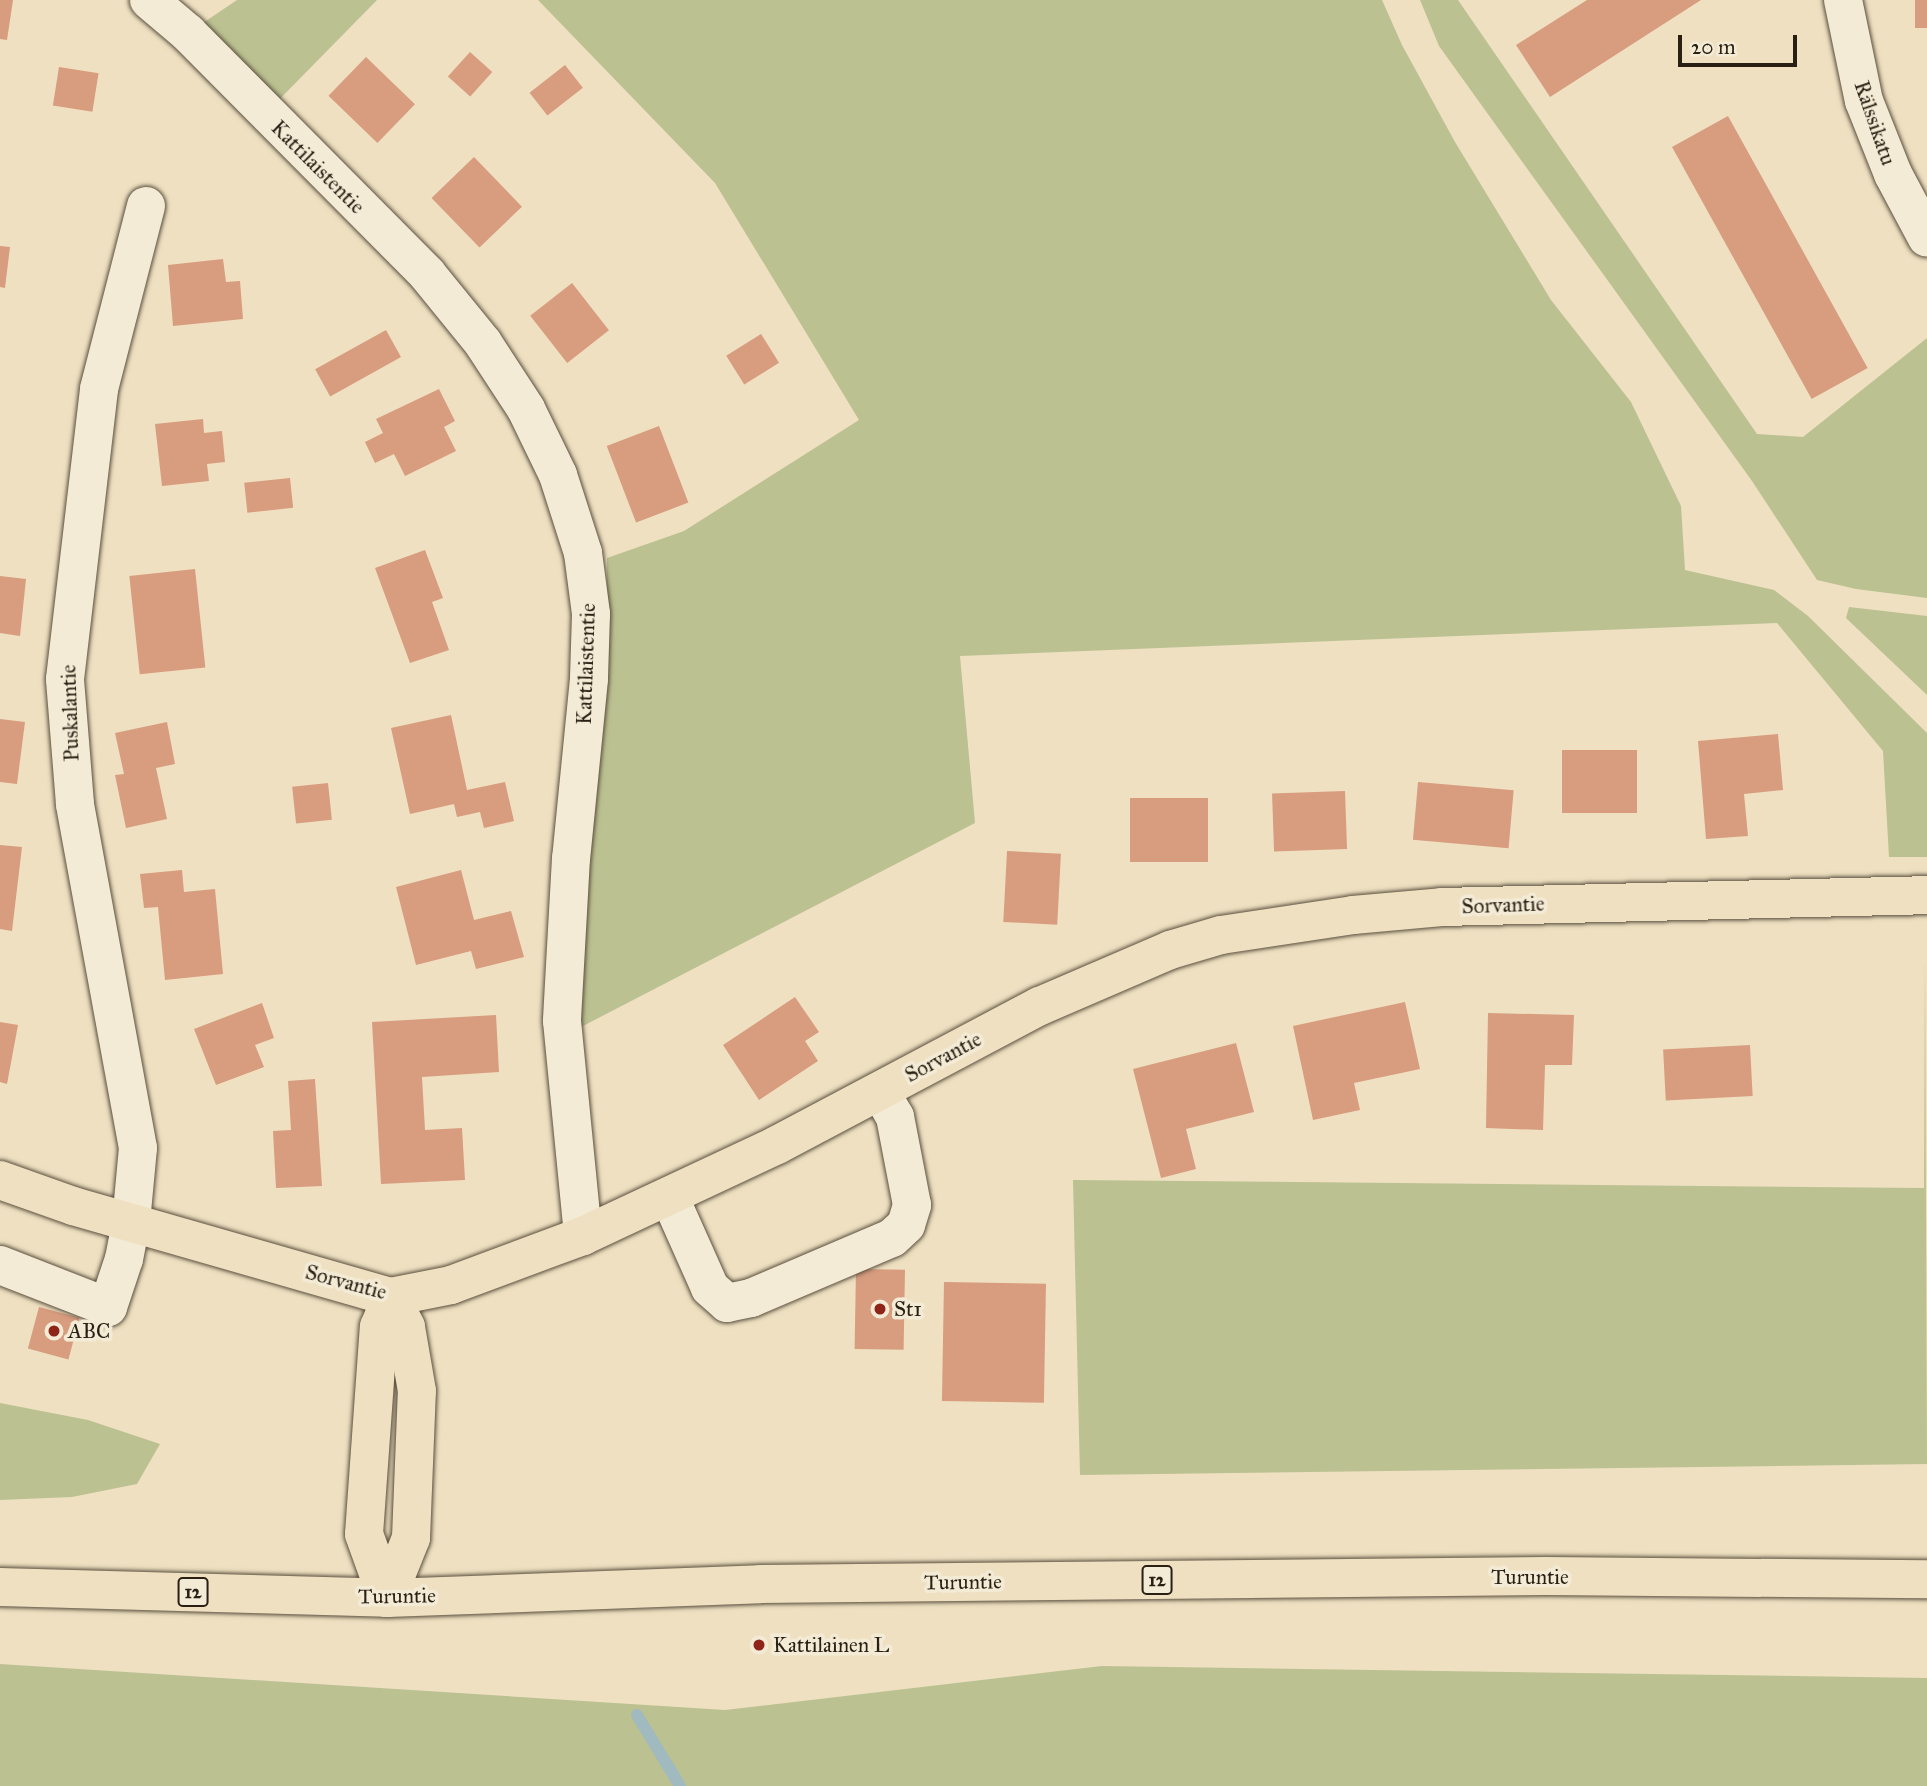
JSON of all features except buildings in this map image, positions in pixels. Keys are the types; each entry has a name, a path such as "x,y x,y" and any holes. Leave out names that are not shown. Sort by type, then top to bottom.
{"main road":[{"name":"Sorvantie","path":"0,1180 131,1222 391,1297 451,1285 583,1236 670,1198 1040,1006 1170,950 1233,933 1353,915 1442,907 1927,895"},
{"path":"387,1598 364,1534 379,1326 391,1297"},
{"name":"Turuntie","path":"0,1587 387,1598 760,1584 1546,1576 1927,1579"}],"street":[{"name":"Kattilaistentie","path":"149,0 188,33 265,114 427,274 483,342 526,409 558,475 583,553 591,614 589,679 570,858 562,1021 583,1236"},
{"name":"Rälssikatu","path":"1843,0 1864,101 1893,174 1927,238"},
{"name":"Puskalantie","path":"0,1265 107,1307 124,1259 131,1222 138,1148 75,804 65,679 99,389 146,206"},
{"path":"670,1198 710,1288 727,1303 751,1298 892,1238 906,1225 912,1205 895,1117 880,1091"}],"green space":[{"path":"237,0 377,0 265,114 188,33"},
{"path":"538,0 1382,0 1402,45 1455,142 1551,300 1631,402 1681,506 1685,570 1774,590 1808,616 1927,733 1927,857 1889,857 1883,751 1777,623 960,656 975,823 581,1027 589,857 607,686 607,558 684,531 859,420 715,183"},
{"path":"1420,0 1458,0 1757,434 1803,437 1927,338 1927,598 1856,589 1817,580 1752,481 1439,46"},
{"path":"1849,607 1927,616 1927,695 1846,618"},
{"path":"1925,955 1927,1464 1080,1475 1073,1180 1924,1188"},
{"path":"0,1403 88,1420 160,1444 137,1484 72,1497 0,1500"},
{"path":"0,1664 725,1710 1102,1666 1927,1678 1927,1786 0,1786"}],"waterway":[{"path":"637,1715 680,1786"}],"place":[{"name":"St1","path":"880,1309"},
{"name":"ABC","path":"54,1331"},
{"name":"Kattilainen L","path":"759,1645"}]}
